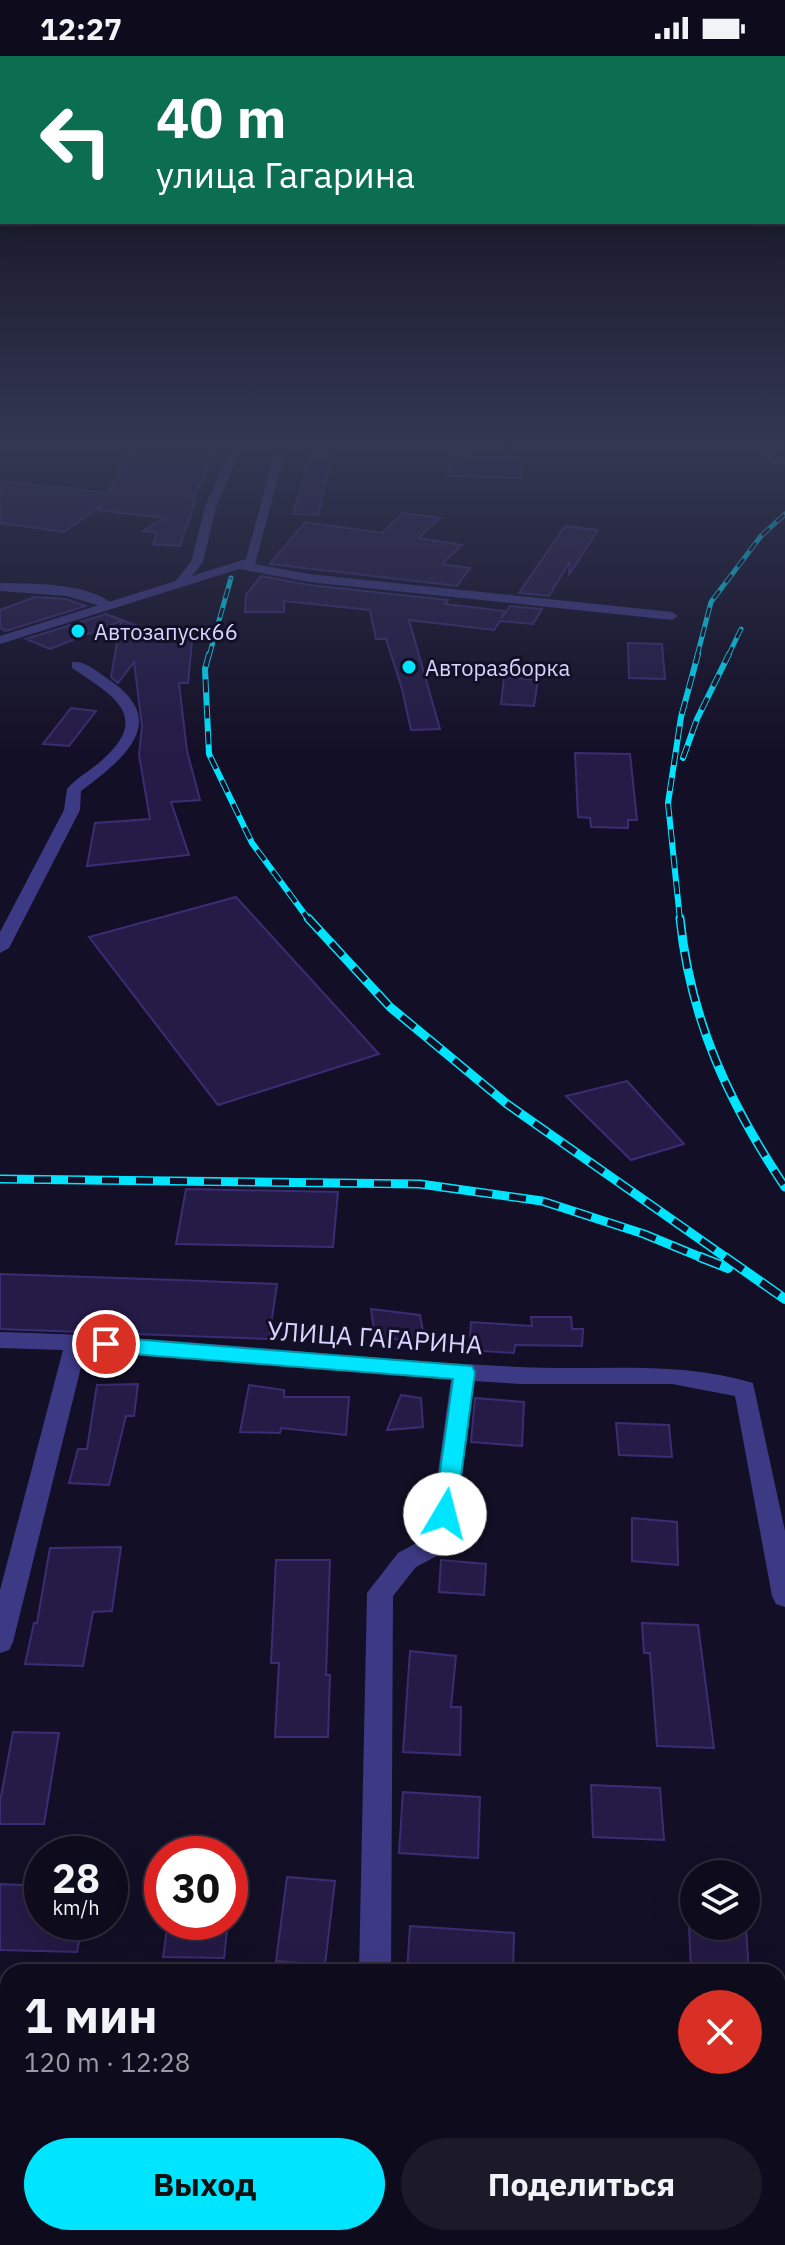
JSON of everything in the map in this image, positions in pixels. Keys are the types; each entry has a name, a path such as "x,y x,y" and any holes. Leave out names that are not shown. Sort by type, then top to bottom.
{"street":[{"path":"180,583 195,568 204,550"},
{"path":"0,640 107,604 243,566 251,561 254,550"},
{"path":"243,566 309,578 672,616"},
{"path":"0,587 57,588 79,592 107,604"},
{"path":"0,948 72,810 74,789 127,743 132,730 133,715 127,702 77,665"},
{"name":"УЛИЦА ГАГАРИНА","path":"0,1340 76,1342 521,1376 672,1376 745,1389 785,1596"},
{"path":"0,1642 76,1342"},
{"path":"375,1964 380,1593 407,1560 441,1542 464,1372"}],"building":[{"path":"282,550 457,550 442,564 470,568 457,586 270,564"},
{"path":"548,550 585,550 569,575 570,561 549,596 519,593"},
{"path":"261,576 309,585 448,600 445,604 505,611 501,619 510,606 542,609 533,624 500,621 494,630 409,620 440,729 411,730 386,639 376,639 370,610 284,601 284,612 245,612 246,595"},
{"path":"35,597 66,599 86,606 6,631 0,628 0,610"},
{"path":"106,614 148,630 193,631 188,683 179,683 187,751 200,800 171,802 189,855 87,866 95,823 150,819 139,755 142,726 134,662 118,683 111,677 121,621 50,649 26,639"},
{"path":"628,643 662,644 665,679 629,678"},
{"path":"504,677 538,680 534,706 501,704"},
{"path":"71,708 96,711 69,746 43,744"},
{"path":"575,753 630,754 637,820 628,820 628,828 591,827 590,818 578,817"},
{"path":"236,897 379,1054 218,1105 89,937"},
{"path":"627,1081 684,1144 631,1160 566,1096"},
{"path":"186,1189 338,1192 333,1247 176,1244"},
{"path":"0,1274 277,1284 269,1339 0,1329"},
{"path":"371,1309 420,1315 425,1342 375,1337"},
{"path":"531,1317 571,1317 572,1329 583,1329 582,1346 515,1345 514,1353 469,1350 471,1322 532,1326"},
{"path":"138,1384 134,1416 126,1416 109,1485 69,1483 78,1449 87,1449 97,1385"},
{"path":"249,1385 284,1390 284,1397 349,1397 346,1435 281,1428 280,1433 240,1432"},
{"path":"401,1395 421,1398 423,1427 387,1430"},
{"path":"475,1398 524,1402 522,1446 471,1442"},
{"path":"616,1423 669,1425 672,1457 619,1455"},
{"path":"632,1518 677,1522 678,1565 632,1561"},
{"path":"121,1547 112,1611 93,1612 83,1666 25,1664 34,1623 37,1623 50,1548"},
{"path":"276,1560 330,1560 326,1675 330,1675 328,1737 275,1737 279,1663 271,1663"},
{"path":"441,1560 486,1564 484,1595 439,1592"},
{"path":"642,1623 698,1625 714,1748 657,1746 650,1653 644,1653"},
{"path":"410,1651 456,1656 451,1707 461,1707 460,1755 403,1752"},
{"path":"13,1732 59,1733 44,1824 0,1824 0,1802"},
{"path":"591,1785 660,1788 664,1840 593,1837"},
{"path":"403,1792 480,1797 478,1858 399,1853"},
{"path":"287,1877 335,1881 325,1964 276,1961"},
{"path":"0,1884 24,1885 24,1940 79,1940 77,1952 0,1950"},
{"path":"410,1926 514,1933 513,1964 408,1964"},
{"path":"165,1940 226,1940 224,1958 163,1957"},
{"path":"690,1940 747,1940 748,1964 691,1964"}],"railway":[{"path":"697,656 711,602 750,550"},
{"path":"209,656 231,578"},
{"path":"728,656 741,629"},
{"path":"209,654 205,669 209,754 252,843 309,920"},
{"path":"680,920 668,803 681,717 698,654"},
{"path":"683,758 697,719 729,654"},
{"path":"308,918 390,1007 507,1104 728,1259"},
{"path":"680,918 693,991 715,1059 746,1124 785,1187"},
{"path":"0,1179 420,1184 542,1201 644,1234 703,1258"},
{"path":"725,1257 785,1299"},
{"path":"703,1258 728,1268"}],"place":[{"name":"Автозапуск66","path":"78,631"},
{"name":"Авторазборка","path":"409,667"}],"route":[{"path":"106,1344 464,1372 445,1514"}]}
